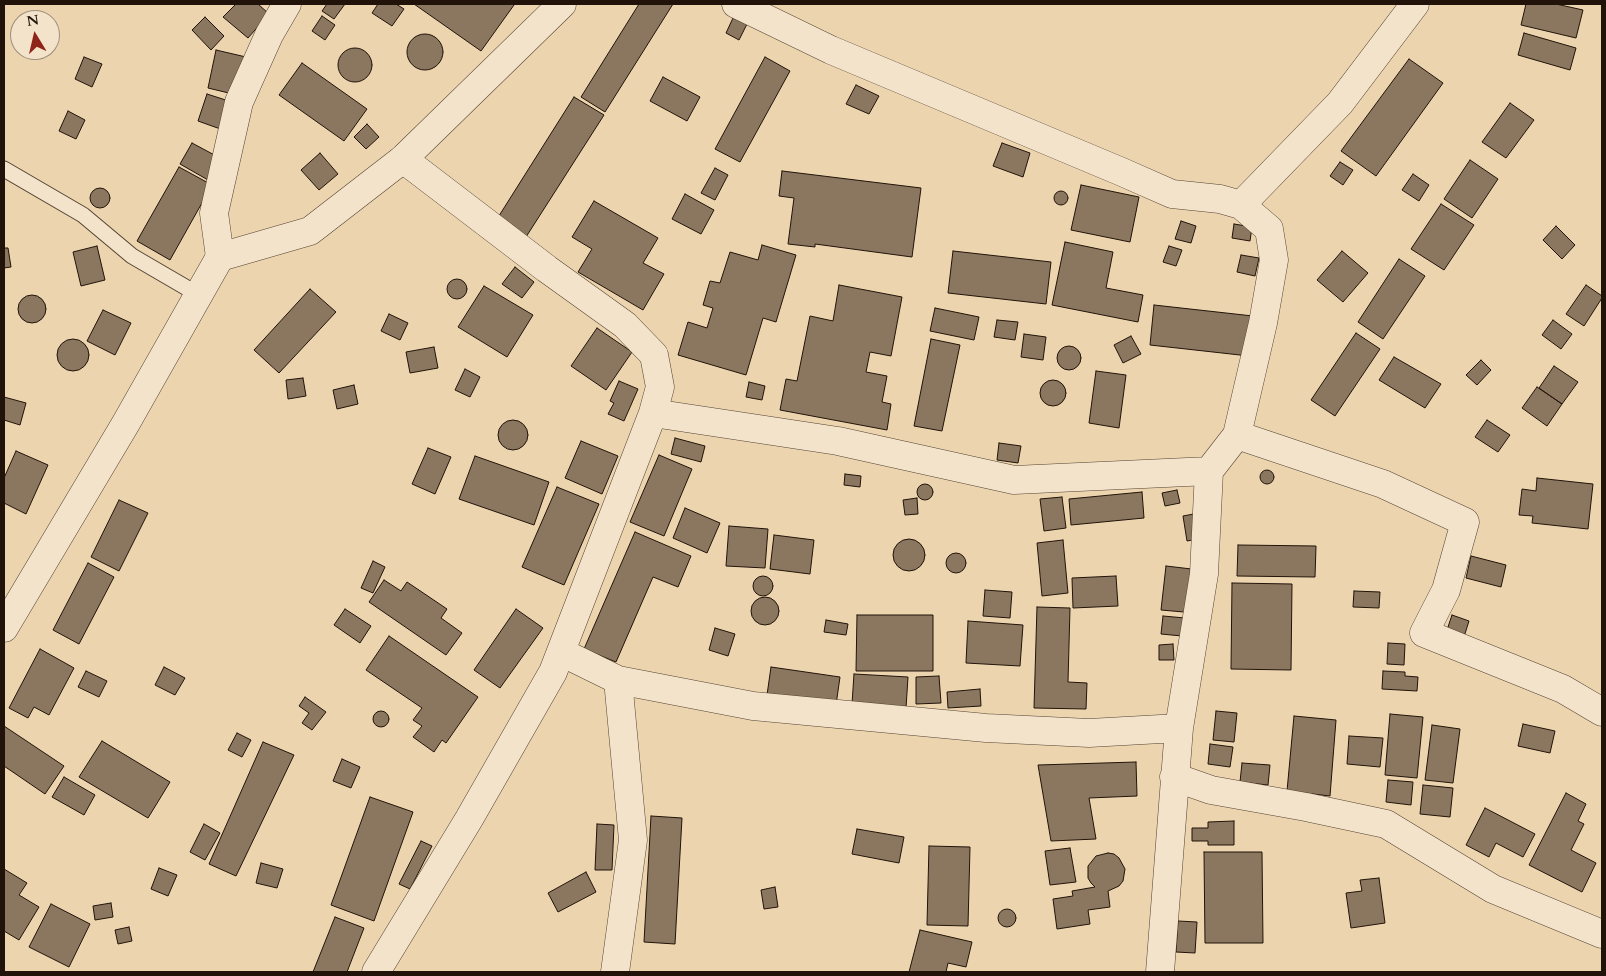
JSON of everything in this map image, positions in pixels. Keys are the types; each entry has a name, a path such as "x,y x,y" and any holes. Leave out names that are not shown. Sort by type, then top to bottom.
{"street":[{"path":"4,628 126,423 220,257 214,213 239,102 269,36 287,4"},
{"path":"220,257 310,231 403,159 562,4"},
{"path":"736,4 832,50 1172,194 1220,199 1241,205 1269,229 1274,260 1263,323 1237,435 1209,471 1204,574 1179,728 1160,972"},
{"path":"1241,205 1340,103 1415,4"},
{"path":"376,972 469,819 553,672 653,413 660,387 654,355 625,326 403,159"},
{"path":"653,413 838,441 1014,480 1209,471"},
{"path":"1237,435 1383,484 1465,522 1446,590 1424,633 1563,689 1602,712"},
{"path":"561,652 618,680 753,706 986,728 1089,733 1179,728"},
{"path":"615,972 633,840 618,680"},
{"path":"1174,777 1211,790 1386,824 1492,889 1602,934"}],"lane":[{"path":"4,169 83,215 132,256 199,295"}],"building":[{"path":"236,4 258,4 269,14 248,38 223,17"},
{"path":"327,4 345,4 334,19 322,11"},
{"path":"378,4 396,4 404,9 392,26 372,13"},
{"path":"414,4 512,4 514,5 481,51"},
{"path":"639,4 673,4 605,112 581,97"},
{"path":"1526,4 1556,4 1583,10 1576,38 1521,25"},
{"path":"322,16 335,25 325,40 312,31"},
{"path":"205,17 224,36 211,50 192,30"},
{"path":"733,18 747,24 739,40 726,33"},
{"path":"1524,33 1576,48 1570,70 1518,55"},
{"path":"425,34 432,35 438,39 442,45 442,59 438,65 432,69 425,70 418,69 412,65 408,59 407,52 408,45 412,39 418,35"},
{"path":"355,48 367,53 372,65 367,77 355,82 343,77 338,65 343,53"},
{"path":"216,50 246,57 237,95 208,88"},
{"path":"84,57 102,64 92,87 75,79"},
{"path":"765,57 790,71 740,162 715,149"},
{"path":"1409,59 1443,83 1376,176 1341,151"},
{"path":"302,63 367,109 344,141 279,95"},
{"path":"663,77 700,97 687,121 650,101"},
{"path":"856,85 879,96 869,114 846,104"},
{"path":"207,94 235,103 226,131 198,121"},
{"path":"574,97 604,115 526,237 497,219"},
{"path":"1510,103 1534,120 1506,158 1482,142"},
{"path":"68,111 85,120 76,139 59,131"},
{"path":"367,124 379,137 366,149 354,137"},
{"path":"192,143 220,158 208,180 180,164"},
{"path":"1002,143 1030,153 1023,177 993,166"},
{"path":"320,153 338,174 319,190 301,170"},
{"path":"1470,160 1498,179 1472,218 1444,199"},
{"path":"1340,162 1353,170 1343,185 1330,176"},
{"path":"179,167 212,185 170,260 137,241"},
{"path":"715,168 728,175 715,200 701,193"},
{"path":"782,171 921,188 912,257 815,244 815,247 788,244 794,198 779,196"},
{"path":"1413,174 1429,185 1419,201 1402,190"},
{"path":"1081,185 1139,197 1130,242 1071,230"},
{"path":"100,188 107,191 110,198 107,205 100,208 93,205 90,198 93,191"},
{"path":"1058,191 1064,191 1068,198 1064,205 1058,205 1054,201 1054,195"},
{"path":"685,194 714,210 701,234 672,219"},
{"path":"594,201 658,238 643,263 664,274 643,310 578,272 592,249 572,237"},
{"path":"1441,204 1474,225 1444,270 1411,249"},
{"path":"1181,221 1196,226 1191,243 1175,239"},
{"path":"1234,224 1252,227 1250,241 1232,238"},
{"path":"1556,226 1575,245 1562,259 1543,240"},
{"path":"1065,242 1113,252 1106,288 1143,295 1138,322 1052,305"},
{"path":"762,245 796,255 776,322 763,318 746,375 678,355 688,322 707,328 713,308 703,305 710,281 720,283 730,252 758,260"},
{"path":"97,246 105,280 81,286 73,252"},
{"path":"1169,246 1182,250 1176,266 1163,262"},
{"path":"4,248 8,248 11,267 4,268"},
{"path":"953,251 1051,262 1046,304 948,293"},
{"path":"1342,251 1368,273 1343,302 1317,280"},
{"path":"1241,255 1259,258 1255,276 1237,272"},
{"path":"1399,259 1425,276 1383,339 1358,322"},
{"path":"515,267 534,282 522,298 502,284"},
{"path":"457,279 464,282 467,289 464,296 457,299 450,296 447,289 450,282"},
{"path":"839,285 902,297 891,356 870,352 866,372 887,376 882,402 891,404 887,430 780,410 786,379 797,381 810,316 833,321"},
{"path":"1586,285 1602,296 1602,298 1584,326 1566,314"},
{"path":"484,286 533,315 507,357 458,327"},
{"path":"310,289 336,312 279,373 254,350"},
{"path":"32,295 42,299 46,309 42,319 32,323 22,319 18,309 22,299"},
{"path":"1154,305 1253,316 1249,356 1150,345"},
{"path":"935,308 979,317 974,340 930,331"},
{"path":"103,310 131,323 115,355 87,341"},
{"path":"389,314 408,323 400,340 381,331"},
{"path":"997,320 1018,322 1015,340 994,337"},
{"path":"1553,320 1572,334 1561,349 1542,335"},
{"path":"597,328 632,352 606,390 571,366"},
{"path":"1356,333 1380,349 1335,416 1311,400"},
{"path":"1024,334 1046,337 1043,360 1021,357"},
{"path":"1131,336 1141,354 1123,363 1114,345"},
{"path":"73,339 85,343 89,355 85,367 73,371 61,367 57,355 61,343"},
{"path":"931,339 960,345 942,431 914,426"},
{"path":"1069,346 1077,350 1081,358 1077,366 1069,370 1061,366 1057,358 1061,350"},
{"path":"434,347 438,368 410,373 406,352"},
{"path":"1394,357 1441,384 1425,408 1379,380"},
{"path":"1481,360 1491,370 1477,385 1466,375"},
{"path":"1554,366 1578,382 1562,404 1539,388"},
{"path":"465,369 480,377 470,397 455,390"},
{"path":"1096,371 1126,375 1119,428 1089,423"},
{"path":"303,378 306,396 288,399 286,380"},
{"path":"1053,380 1062,384 1066,393 1062,402 1053,406 1044,402 1040,393 1044,384"},
{"path":"619,381 638,389 624,421 608,414 614,403 610,401"},
{"path":"749,382 765,386 762,400 746,397"},
{"path":"354,385 358,404 337,409 333,390"},
{"path":"1537,387 1562,404 1547,426 1522,408"},
{"path":"4,397 26,403 20,425 4,420"},
{"path":"513,420 519,421 527,429 527,441 519,449 513,450 507,449 499,441 498,435 499,429 507,421"},
{"path":"1487,420 1510,435 1498,452 1475,437"},
{"path":"675,438 705,446 701,462 671,454"},
{"path":"581,441 618,456 602,494 565,478"},
{"path":"999,443 1021,446 1018,463 997,460"},
{"path":"428,448 451,457 435,494 412,484"},
{"path":"16,451 48,465 26,514 4,503 4,478"},
{"path":"659,455 692,469 664,536 630,522"},
{"path":"475,456 549,482 534,525 459,499"},
{"path":"1264,470 1270,470 1274,477 1270,484 1264,484 1260,480 1260,474"},
{"path":"845,474 861,476 860,487 844,485"},
{"path":"1537,478 1593,484 1588,529 1532,523 1533,516 1519,515 1522,489 1536,491"},
{"path":"925,484 933,492 925,500 917,492"},
{"path":"557,487 599,504 564,585 522,567"},
{"path":"1177,490 1180,503 1165,506 1162,493"},
{"path":"1142,492 1144,518 1071,525 1069,499"},
{"path":"1062,497 1066,528 1044,531 1040,499"},
{"path":"917,498 918,514 905,515 903,500"},
{"path":"119,500 148,513 119,571 91,557"},
{"path":"685,508 720,523 707,553 673,538"},
{"path":"1199,513 1203,538 1187,541 1183,516"},
{"path":"729,526 768,529 765,568 726,566"},
{"path":"635,532 691,556 678,587 653,577 616,662 584,649"},
{"path":"774,535 814,540 810,574 770,569"},
{"path":"909,539 915,540 920,544 924,549 924,561 920,566 915,570 909,571 903,570 898,566 894,561 893,555 894,549 898,544 903,540"},
{"path":"1063,540 1068,593 1042,596 1037,543"},
{"path":"1238,545 1316,546 1315,577 1237,576"},
{"path":"956,553 963,556 966,563 963,570 956,573 949,570 946,563 949,556"},
{"path":"1471,556 1506,565 1501,587 1466,578"},
{"path":"373,561 385,567 373,593 361,588"},
{"path":"88,563 114,577 79,644 53,630"},
{"path":"1166,566 1200,570 1195,613 1161,610"},
{"path":"763,576 770,579 773,586 770,593 763,596 756,593 753,586 756,579"},
{"path":"1116,576 1118,606 1073,608 1072,578"},
{"path":"384,580 401,591 407,582 447,609 441,618 462,633 446,655 369,602"},
{"path":"1232,583 1292,584 1291,670 1231,669"},
{"path":"985,590 1012,592 1010,618 983,616"},
{"path":"1354,591 1380,592 1379,608 1353,607"},
{"path":"765,597 775,601 779,611 775,621 765,625 755,621 751,611 755,601"},
{"path":"1037,607 1070,608 1068,682 1087,683 1086,709 1034,708"},
{"path":"345,609 371,626 360,643 334,625"},
{"path":"516,609 543,628 500,688 474,670"},
{"path":"857,615 933,615 933,671 856,671"},
{"path":"1452,615 1469,621 1463,640 1446,633"},
{"path":"1163,616 1185,618 1182,636 1161,634"},
{"path":"826,620 848,624 846,635 824,632"},
{"path":"968,621 1023,625 1020,666 966,663"},
{"path":"715,628 735,634 728,656 709,650"},
{"path":"389,636 478,697 446,743 442,740 434,752 413,737 422,726 413,720 422,708 366,670"},
{"path":"1388,643 1405,644 1404,665 1387,664"},
{"path":"1173,644 1174,660 1159,660 1159,645"},
{"path":"40,649 74,668 49,715 34,707 28,718 9,708"},
{"path":"164,667 185,678 175,695 155,685"},
{"path":"771,667 840,677 836,705 767,695"},
{"path":"86,671 107,681 99,697 78,687"},
{"path":"1383,671 1405,672 1405,676 1418,677 1417,691 1382,689"},
{"path":"854,674 908,677 906,708 852,704"},
{"path":"939,676 941,703 916,704 916,677"},
{"path":"980,689 981,706 948,708 947,692"},
{"path":"305,697 326,712 312,730 302,723 309,713 299,706"},
{"path":"381,711 387,713 389,719 387,725 381,727 375,725 373,719 375,713"},
{"path":"1216,711 1237,713 1234,742 1213,740"},
{"path":"1390,714 1423,717 1417,778 1385,775"},
{"path":"1294,716 1336,720 1330,796 1287,791"},
{"path":"1523,724 1555,731 1550,753 1518,746"},
{"path":"1432,725 1460,729 1453,783 1425,780"},
{"path":"4,726 64,766 45,794 4,766"},
{"path":"237,733 251,740 242,757 228,750"},
{"path":"1349,736 1383,738 1380,767 1347,764"},
{"path":"102,741 170,782 148,818 79,777"},
{"path":"263,742 294,755 236,876 209,864"},
{"path":"1210,744 1233,747 1230,767 1208,764"},
{"path":"342,759 360,767 351,788 333,781"},
{"path":"1136,762 1137,796 1089,798 1096,839 1051,841 1038,765"},
{"path":"1242,763 1270,765 1268,785 1240,782"},
{"path":"64,777 95,795 84,815 52,797"},
{"path":"1388,780 1413,782 1411,805 1386,802"},
{"path":"1423,785 1453,788 1450,817 1420,814"},
{"path":"1566,793 1586,804 1578,821 1584,824 1571,850 1596,863 1582,892 1529,865"},
{"path":"370,797 413,812 374,921 331,905"},
{"path":"1485,808 1535,834 1523,857 1496,843 1489,857 1466,845"},
{"path":"651,816 682,818 675,944 644,942"},
{"path":"1234,821 1234,845 1208,845 1208,841 1192,841 1192,828 1208,828 1208,822"},
{"path":"204,824 220,833 205,860 190,852"},
{"path":"597,824 614,825 612,870 595,870"},
{"path":"857,829 904,837 899,863 852,854"},
{"path":"421,841 432,846 410,889 399,884"},
{"path":"929,846 970,847 968,926 927,925"},
{"path":"1070,848 1076,882 1050,885 1045,851"},
{"path":"1204,852 1262,852 1263,943 1205,943"},
{"path":"1108,853 1114,854 1119,858 1125,869 1123,881 1119,886 1108,891 1110,907 1088,910 1090,924 1057,929 1053,899 1073,896 1072,891 1095,887 1088,878 1088,866 1096,856"},
{"path":"261,863 283,869 277,888 256,883"},
{"path":"159,868 177,875 168,896 151,889"},
{"path":"4,869 27,883 19,895 39,907 19,940 4,931"},
{"path":"586,872 596,892 558,912 548,893"},
{"path":"1379,878 1385,923 1351,928 1346,893 1362,891 1360,880"},
{"path":"775,887 778,907 764,909 761,890"},
{"path":"111,903 113,917 95,920 93,906"},
{"path":"51,904 90,924 69,967 29,947"},
{"path":"1003,909 1011,909 1016,914 1014,925 1003,927 998,922 998,914"},
{"path":"335,917 364,928 347,972 313,972"},
{"path":"1178,921 1197,922 1195,953 1176,952"},
{"path":"129,927 132,941 118,944 115,930"},
{"path":"920,930 972,942 966,967 948,963 946,972 909,972"}]}
